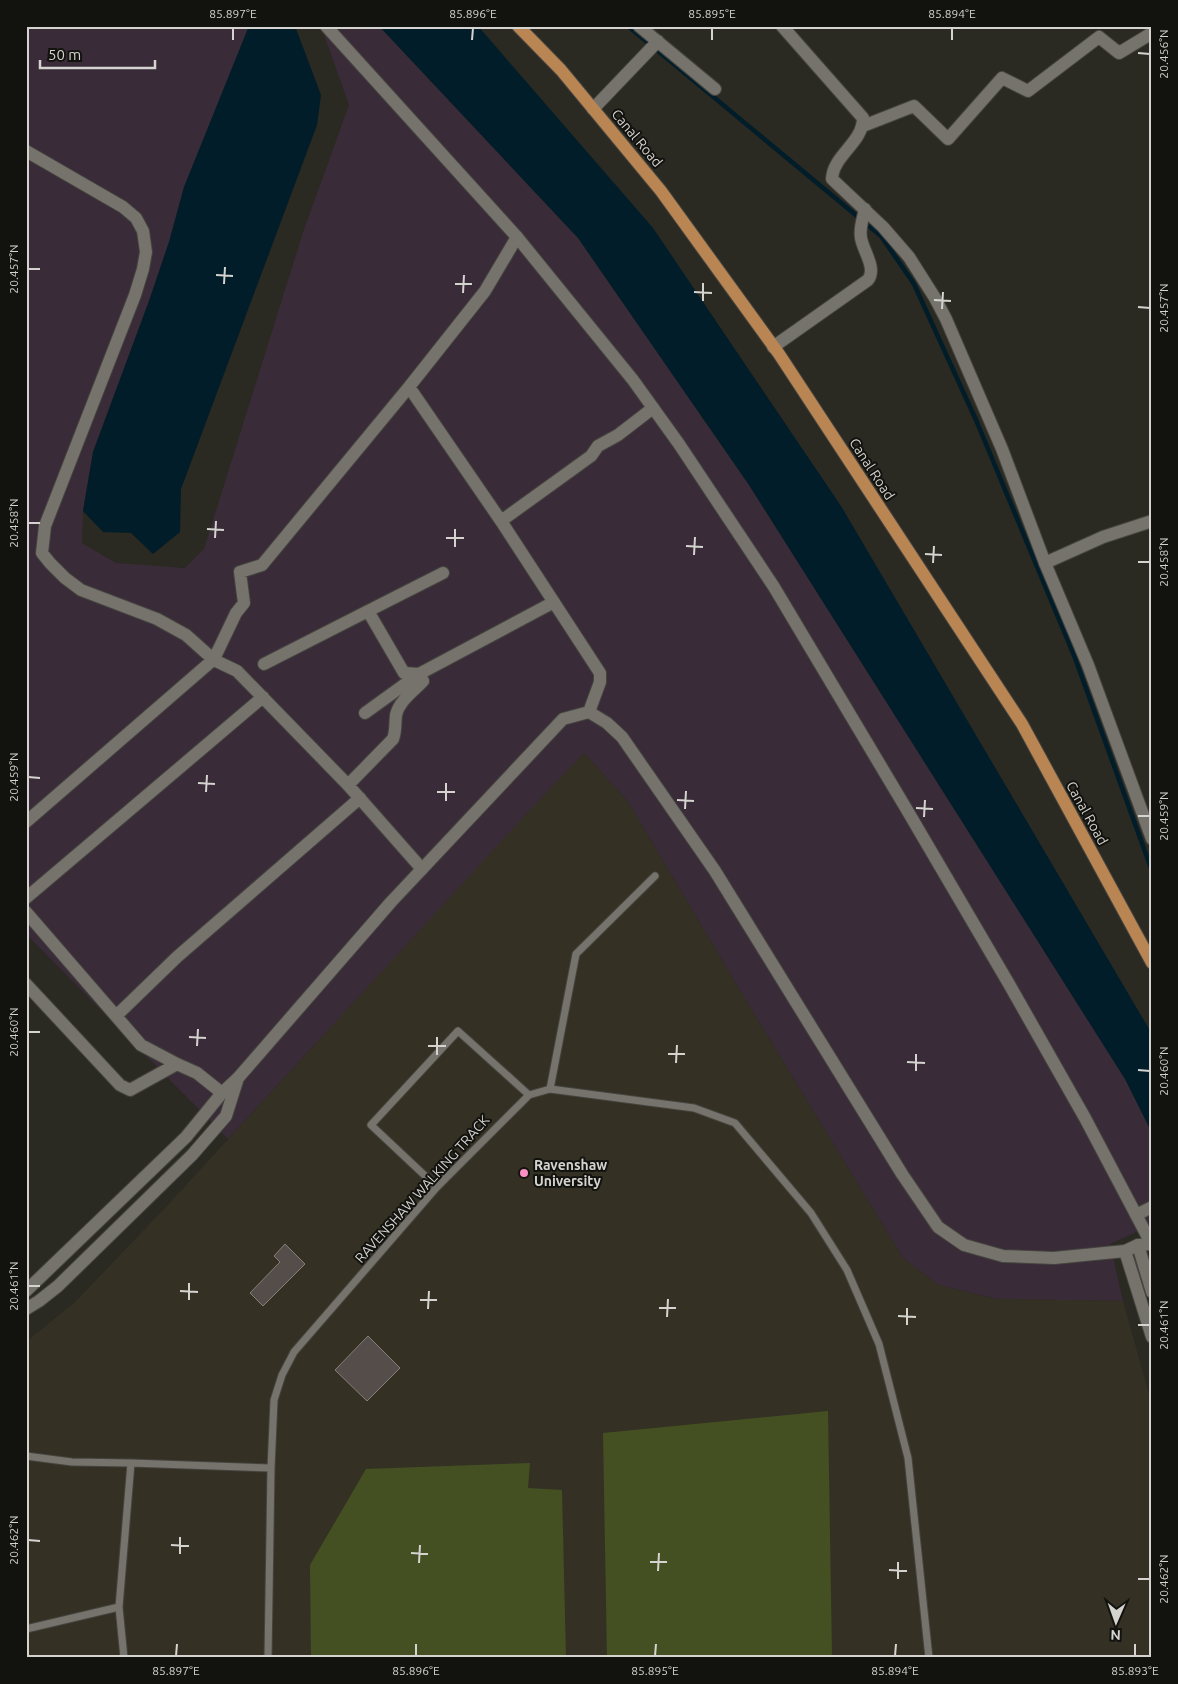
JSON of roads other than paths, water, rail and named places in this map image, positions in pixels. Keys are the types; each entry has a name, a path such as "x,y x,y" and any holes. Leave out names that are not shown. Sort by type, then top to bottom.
{"main road":[{"name":"Canal Road","path":"518,26 561,70 661,191 779,354 1022,724 1152,963"}],"street":[{"path":"26,1291 186,1137 391,902 563,719 588,712 607,723 622,737 714,871 902,1174 938,1227 964,1245 1003,1256 1054,1258 1125,1251 1138,1246 1152,1244 1085,1118 1010,984 883,768 774,587 653,408 633,380 517,237 326,26"},
{"path":"639,26 715,89"},
{"path":"782,26 863,118 860,134 833,171 832,179 865,209 909,257 946,318 1002,449 1045,563 1088,665 1152,839"},
{"path":"863,126 914,106 948,139 1002,78 1028,91 1099,37 1119,53 1152,33"},
{"path":"593,109 658,41"},
{"path":"26,151 122,207 136,218 143,231 146,252 136,295 45,526 42,553 65,578 81,590 157,619 186,635 214,659 237,671 348,785 422,869"},
{"path":"773,347 872,276 871,267 860,236 865,209"},
{"path":"26,822 214,659 236,613 244,603 240,572 262,565 409,387 485,291 517,237"},
{"path":"409,387 502,521 600,673 600,682 588,712"},
{"path":"502,521 591,456 598,446 618,436 653,408"},
{"path":"1045,563 1103,537 1152,521"},
{"path":"264,664 443,573"},
{"path":"365,713 419,674 554,602"},
{"path":"368,611 404,673 419,674"},
{"path":"348,785 393,739 396,715 401,702 422,681 419,674"},
{"path":"26,898 263,697"},
{"path":"116,1016 177,957 360,798"},
{"path":"26,912 141,1045 196,1073 222,1094"},
{"path":"26,984 120,1085 130,1090 177,1064"},
{"path":"26,1309 39,1302 58,1286 192,1154 226,1116 238,1078"},
{"path":"1136,1215 1152,1207"},
{"path":"1138,1246 1152,1292"},
{"path":"1125,1251 1152,1337"}],"lane":[{"path":"550,1090 576,954 655,876"},
{"path":"437,1187 371,1125 458,1031 529,1095 550,1090 694,1108 736,1123 811,1213 847,1270 879,1344 908,1458 929,1658"},
{"name":"RAVENSHAW WALKING TRACK","path":"268,1658 274,1400 282,1375 294,1352 437,1187 529,1095"},
{"path":"26,1456 72,1462 271,1468"},
{"path":"124,1658 119,1607 131,1463"},
{"path":"26,1629 119,1607"}],"water":[{"path":"249,26 295,26 321,95 317,125 181,489 180,532 153,554 131,533 103,532 83,511 93,452 149,301 169,242 184,187"},
{"path":"379,26 478,26 653,228 841,506 1152,1034 1152,1133 1125,1079 749,485 578,238"}],"waterway":[{"path":"628,26 881,236 914,284 976,420 1075,658 1152,871"}],"place":[{"name":"Ravenshaw University","path":"524,1173"}]}
